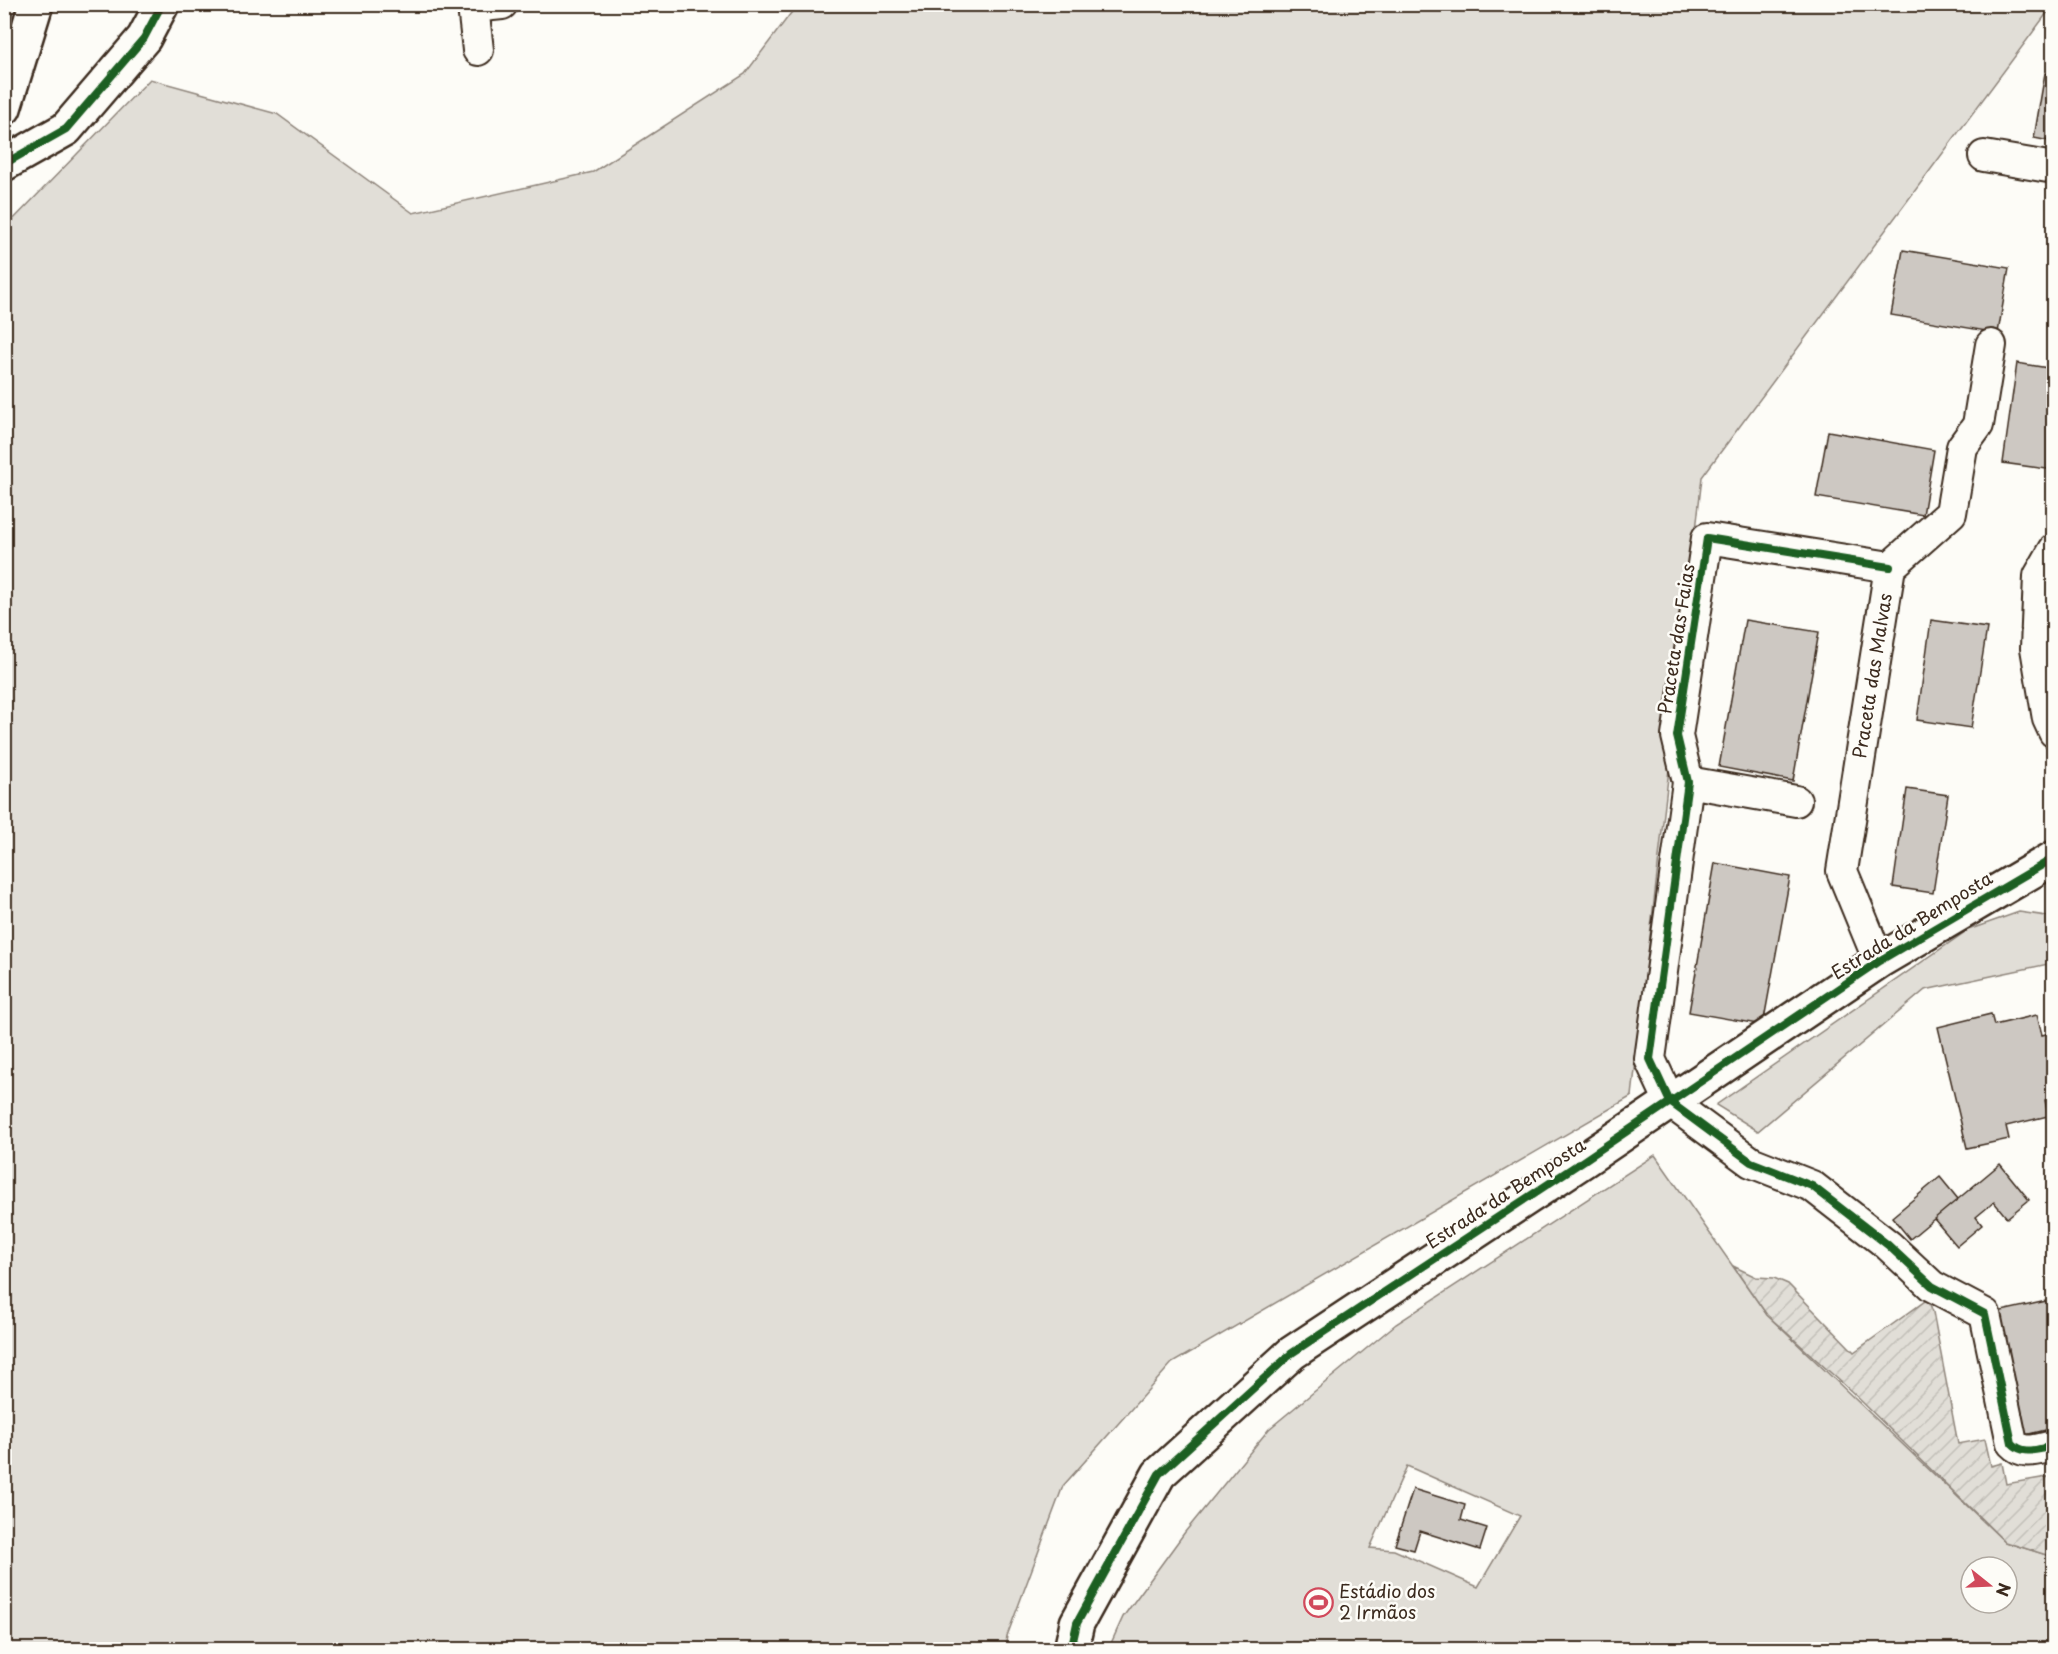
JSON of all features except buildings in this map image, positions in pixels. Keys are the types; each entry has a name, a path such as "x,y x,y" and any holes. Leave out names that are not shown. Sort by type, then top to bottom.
{"street":[{"path":"4,108 36,4"},
{"path":"4,164 66,129 144,38 162,4"},
{"path":"478,50 473,7 502,4"},
{"path":"1984,156 2054,168"},
{"name":"Praceta das Malvas","path":"1879,961 1842,871 1890,567 1951,513 1962,447 1978,425 1991,345"},
{"name":"Praceta das Faias","path":"1670,1102 1650,1059 1688,782 1677,736 1707,538 1890,567"},
{"path":"2054,550 2039,576 2036,648 2048,719 2054,732"},
{"path":"1688,782 1796,801"},
{"name":"Estrada da Bemposta","path":"1071,1650 1077,1623 1159,1474 1292,1353 1879,961 2054,858"},
{"path":"1670,1102 1751,1162 1812,1186 1888,1245 1932,1286 1985,1314 2012,1443 2027,1452 2054,1446"}],"shaded area":[{"path":"797,5 2053,5 1702,477 1632,1096 1172,1363 1063,1486 1007,1636 1005,1649 5,1649 4,229 150,79 277,114 413,213 593,172 745,74"},
{"path":"2019,912 2053,917 2053,963 1925,990 1758,1131 1716,1105 1968,930"},
{"path":"1655,1155 1767,1315 2005,1542 2053,1557 2053,1649 1108,1650 1123,1617 1185,1532 1269,1429 1396,1324","holes":["1407,1466 1520,1516 1478,1587 1394,1550 1370,1548"]},
{"path":"1733,1266 1756,1277 1774,1278 1788,1284 1854,1352 1928,1299 1933,1312 1958,1444 1985,1439 1991,1466 2002,1463 2006,1484 2053,1476 2053,1557 2005,1542 1852,1392 1767,1315"}],"cycle path":[{"path":"4,164 66,129 144,38 162,4"},
{"path":"1890,567 1707,538 1677,736 1688,782 1650,1059 1670,1102 1751,1162 1812,1186 1888,1245 1932,1286 1985,1314 2012,1443 2026,1450 2054,1446"},
{"path":"1071,1650 1077,1623 1159,1474 1292,1353 1583,1161 1879,961 2054,858"}],"place":[{"name":"Estádio dos 2 Irmãos","path":"1318,1602"}]}
